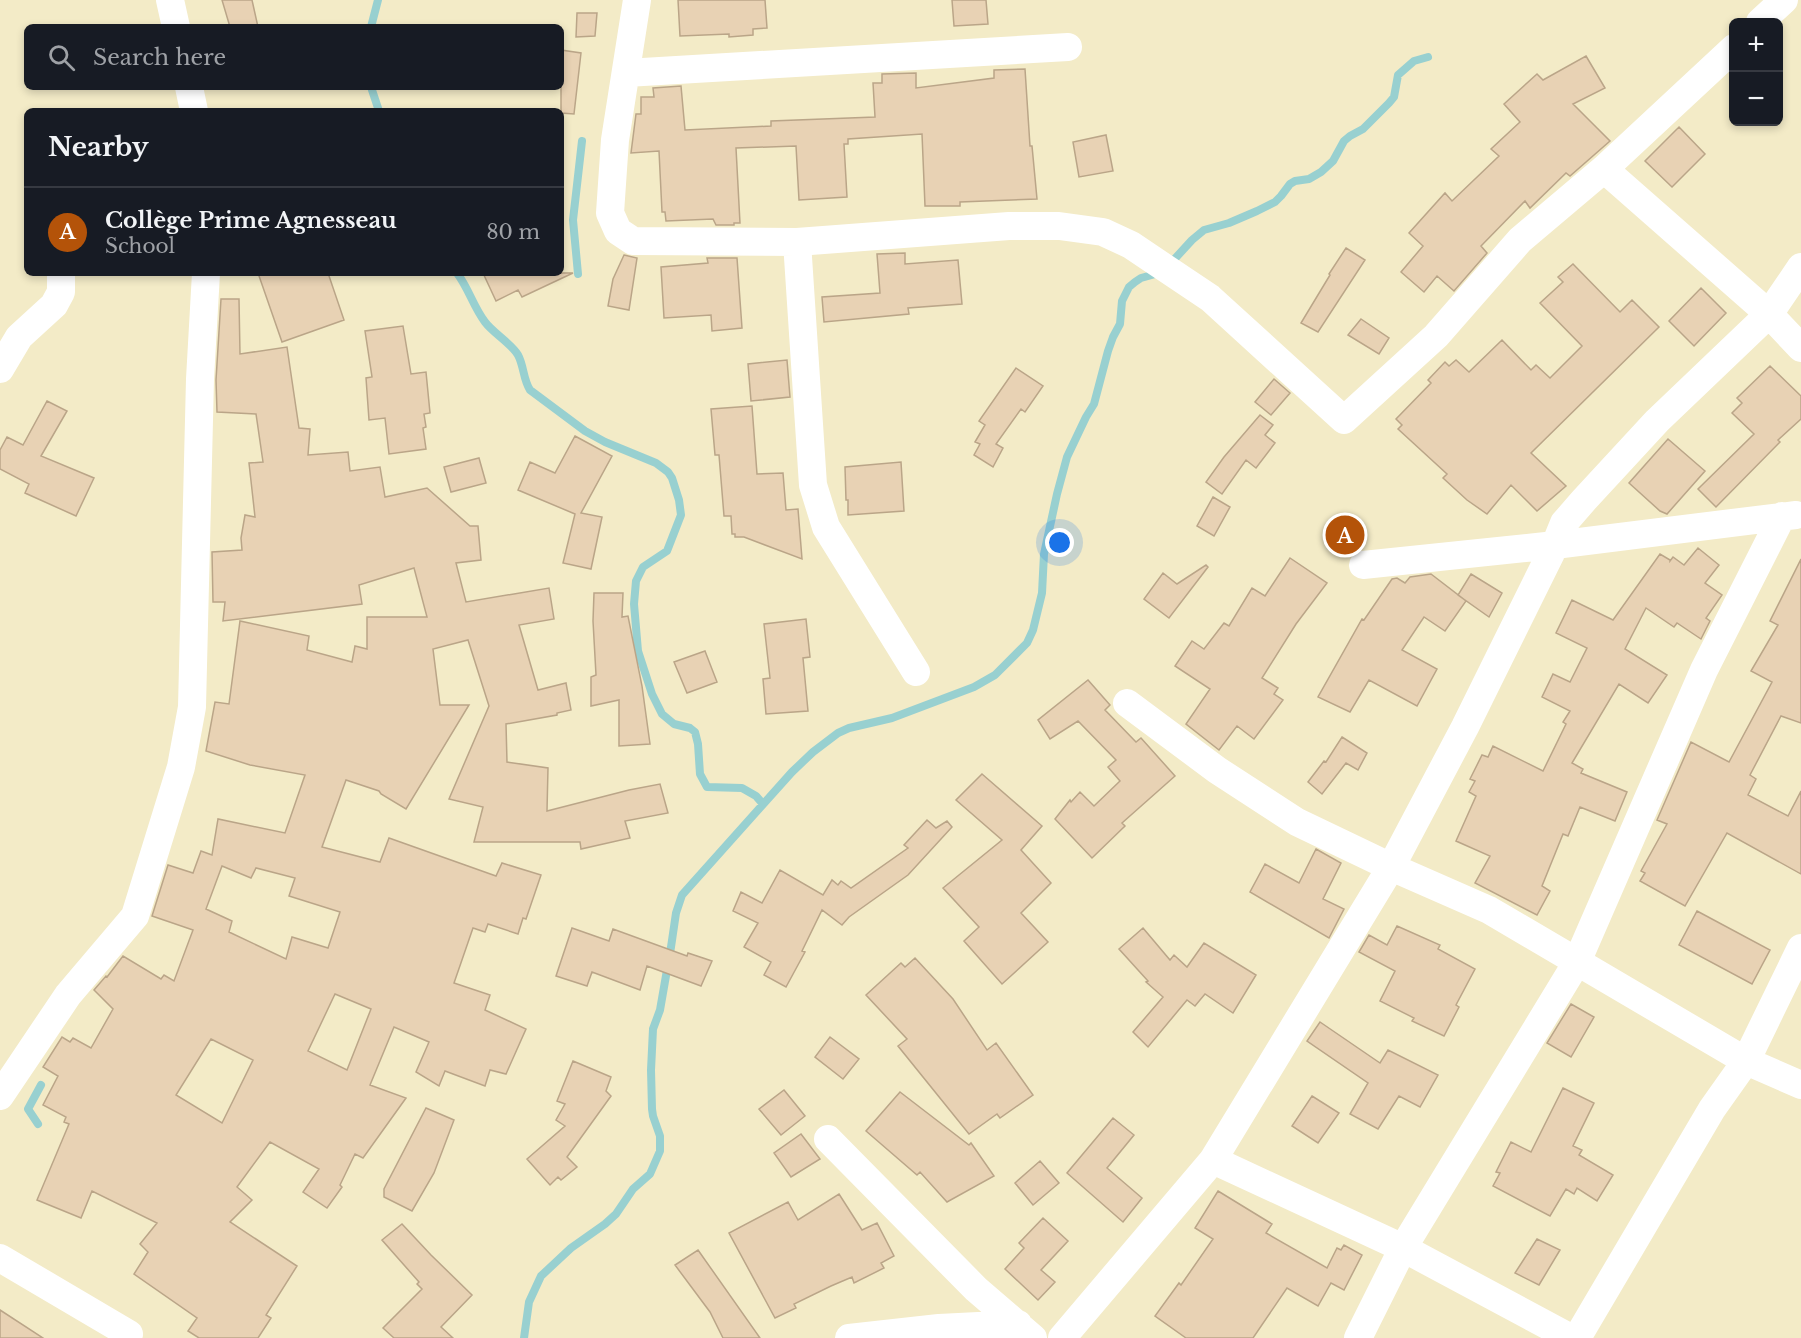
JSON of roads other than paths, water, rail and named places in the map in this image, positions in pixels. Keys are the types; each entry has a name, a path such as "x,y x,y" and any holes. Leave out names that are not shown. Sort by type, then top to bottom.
{"street":[{"path":"170,0 175,24"},
{"path":"637,0 615,140 610,213 618,231 633,240 797,242 1010,226 1059,226 1103,232 1131,245 1210,298 1344,420 1436,336 1520,240 1604,170 1729,53"},
{"path":"1764,18 1784,0"},
{"path":"626,73 1068,47"},
{"path":"190,90 193,108"},
{"path":"1604,170 1769,314 1801,348"},
{"path":"797,242 813,485 826,527 916,672"},
{"path":"1062,1338 1213,1160 1391,867 1465,727 1564,523 1657,421 1769,314 1801,267"},
{"path":"0,369 19,337 54,306 61,292 61,276"},
{"path":"0,1096 68,994 135,916 181,767 192,708 200,379 206,276"},
{"path":"1363,565 1555,545 1792,515"},
{"path":"1358,1338 1402,1248 1577,962 1704,670 1792,515"},
{"path":"1127,703 1217,770 1297,822 1489,910 1746,1061 1801,1084"},
{"path":"1577,1338 1712,1110 1746,1061 1801,948"},
{"path":"828,1139 976,1289 1025,1331"},
{"path":"1213,1160 1402,1248 1571,1338"},
{"path":"0,1258 129,1334"},
{"path":"849,1338 939,1328 1025,1331"}],"waterway":[{"path":"372,24 378,0"},
{"path":"1170,264 1204,230 1229,223 1257,211 1275,202 1290,184 1309,179 1321,172 1333,161 1344,141 1363,129 1394,97 1398,75 1414,61 1428,57"},
{"path":"372,90 378,108"},
{"path":"578,274 573,220 582,141"},
{"path":"524,1338 529,1302 541,1276 571,1248 616,1214 633,1189 650,1174 660,1151 660,1136 652,1109 653,1029 660,1010 676,913 682,895 792,772 838,733 849,728 892,718 974,687 995,675 1027,643 1033,630 1042,593 1044,554 1067,457 1094,404 1108,351 1120,324 1122,301 1129,287 1135,282 1159,273"},
{"path":"459,276 485,322 518,355 530,390 585,431 605,442 656,463 672,478 681,515 667,551 643,567 636,581 634,604 638,651 652,694 662,714 674,724 690,728 695,732 700,774 707,787 742,788 756,796 763,804"},
{"path":"38,1124 28,1109 41,1085"}],"place":[{"name":"Collège Prime Agnesseau","path":"1345,535"}]}
